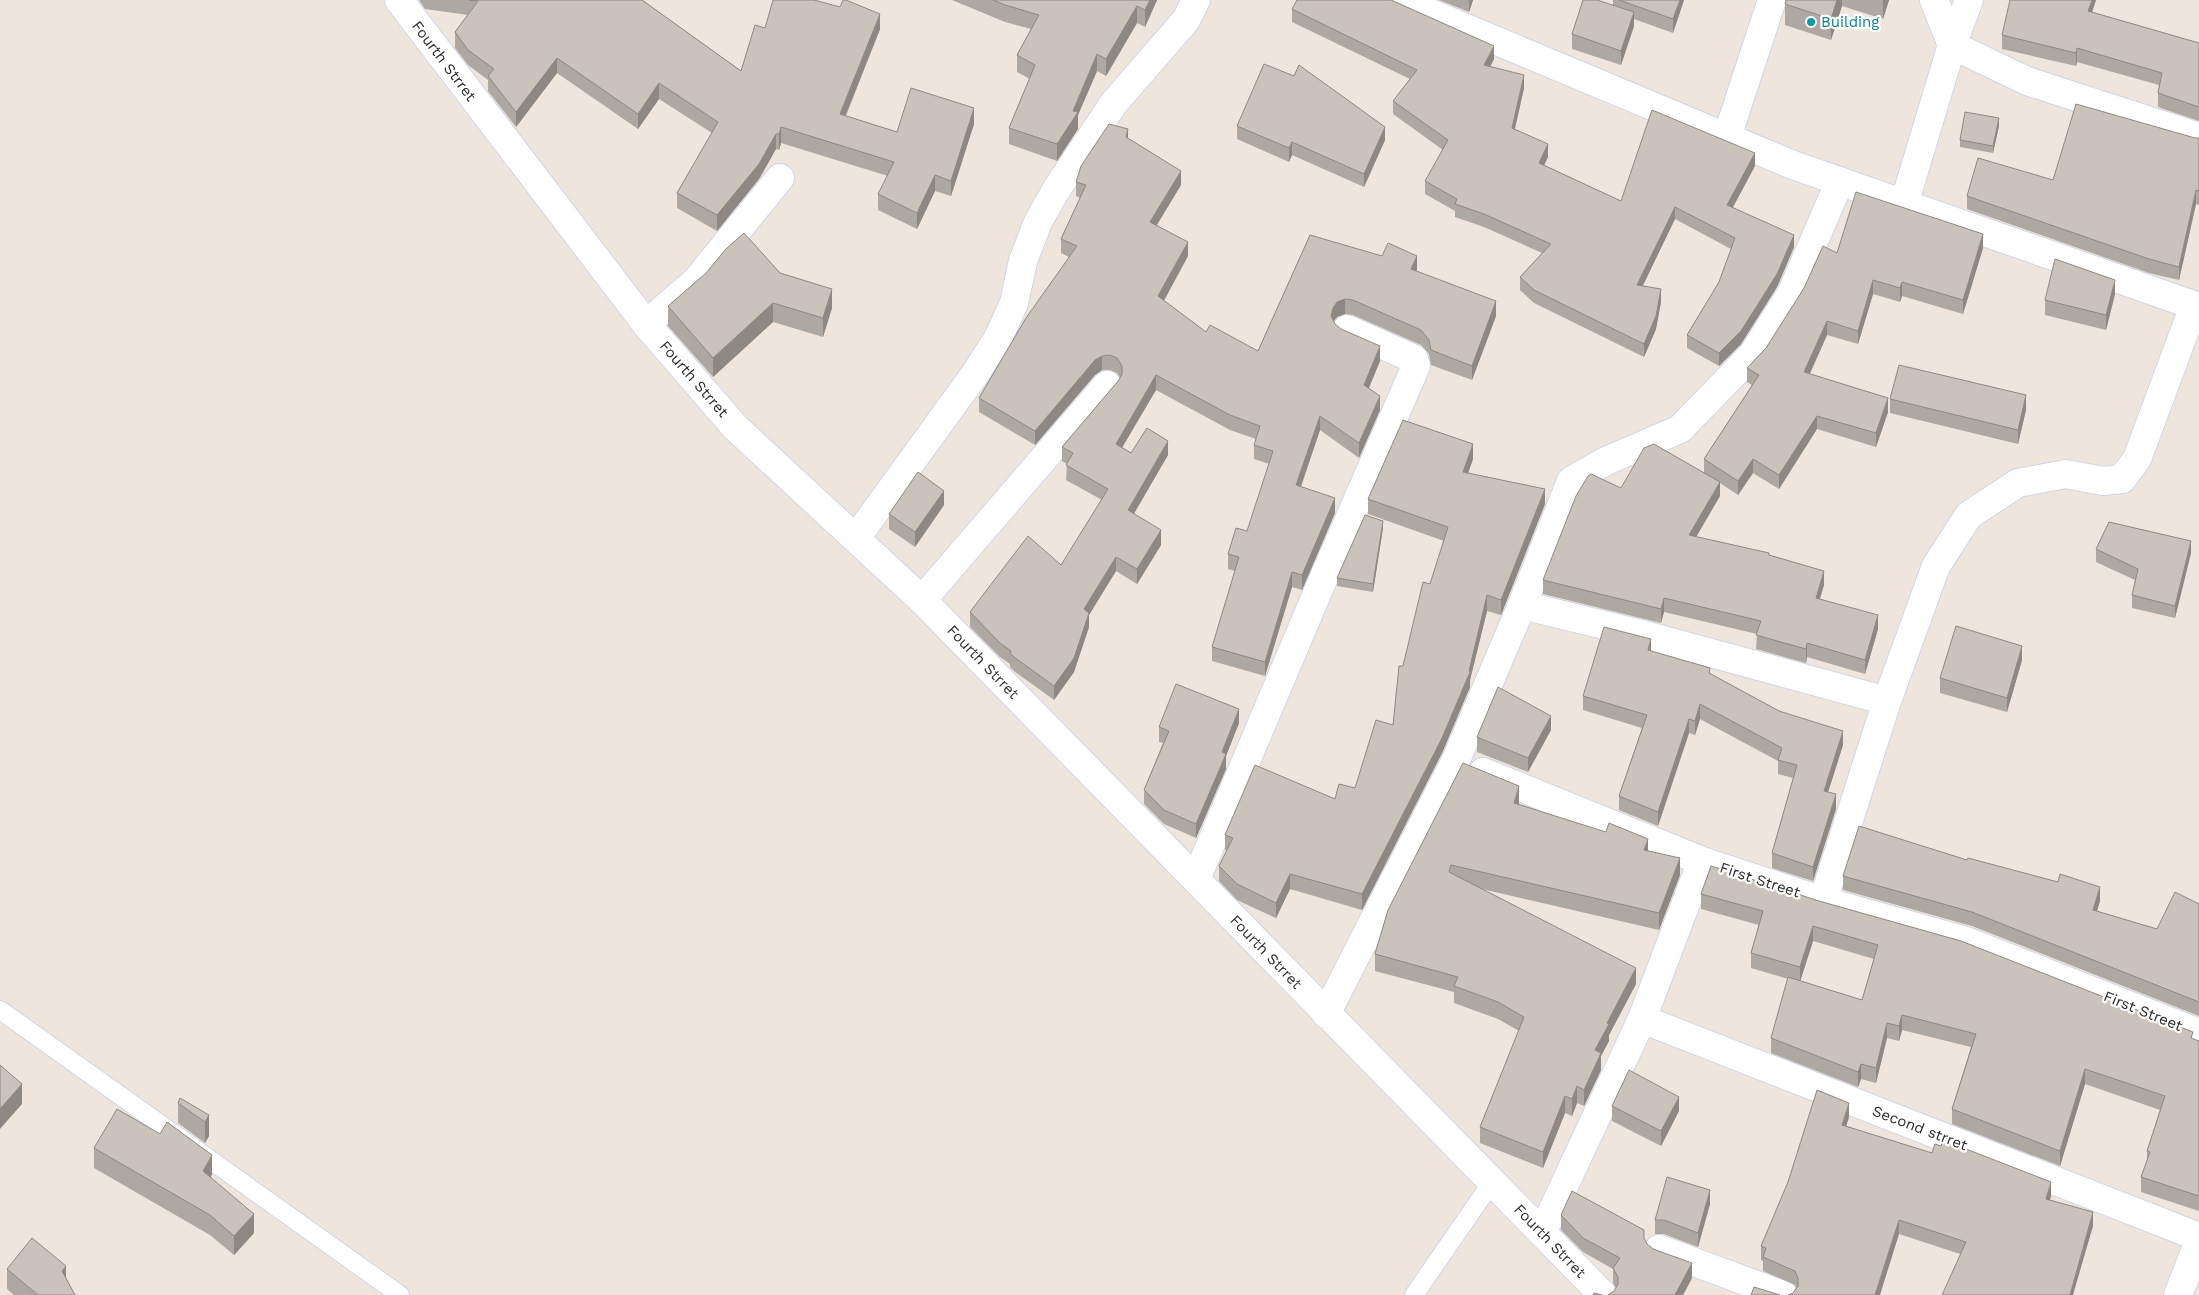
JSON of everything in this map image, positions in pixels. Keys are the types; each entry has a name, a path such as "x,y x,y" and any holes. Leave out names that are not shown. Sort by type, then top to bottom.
{"street":[{"name":"Fourth Strret","path":"399,0 646,324 735,427 922,600 1603,1295"},
{"path":"856,538 975,374 998,338 1014,303 1024,261 1038,222 1056,190 1114,103 1186,20 1196,0"},
{"path":"1399,0 1793,165 2197,306 2137,459 2122,478 2103,481 2066,474 2018,484 1969,515 1936,566 1887,701 1823,901"},
{"path":"1727,137 1772,0"},
{"path":"1934,0 1952,46 2027,81 2199,137"},
{"path":"1904,204 1952,46 1969,0"},
{"path":"646,324 696,281 780,178"},
{"path":"1326,1014 1456,760 1522,606 1571,481 1606,460 1680,429 1753,354 1791,294 1840,181"},
{"path":"1196,879 1416,366 1414,359 1347,329"},
{"path":"922,600 1108,385"},
{"path":"1522,606 1641,634 1887,701"},
{"path":"1456,760 1702,861"},
{"name":"First Street","path":"1542,1232 1642,1020 1702,861 1823,901 1966,941 2199,1033"},
{"name":"Second strret","path":"1642,1020 2199,1237"},
{"path":"2178,1295 2199,1241"},
{"path":"1659,1248 1783,1295"}],"lane":[{"path":"0,1010 400,1295"},
{"path":"1414,1295 1492,1182"}],"building":[{"path":"469,0 642,0 741,71 755,25 765,28 773,0 814,0 840,7 843,0 846,0 880,14 840,114 897,132 911,88 974,108 951,181 935,175 917,213 878,194 894,162 781,127 779,134 776,134 759,164 717,215 677,193 718,122 659,83 638,114 557,58 516,112 488,76 494,69 468,50 455,32 478,1"},
{"path":"993,0 1150,0 1145,10 1137,6 1106,59 1097,54 1073,111 1078,112 1057,144 1009,128 1035,65 1017,55 1039,15"},
{"path":"1297,0 1391,0 1494,46 1484,65 1524,75 1512,128 1548,144 1539,163 1621,201 1652,110 1755,153 1727,205 1794,235 1777,274 1741,331 1719,353 1687,335 1719,282 1735,238 1675,207 1637,285 1661,289 1656,316 1644,344 1534,290 1520,277 1551,244 1484,214 1455,204 1457,199 1425,181 1448,140 1393,101 1417,70 1292,9"},
{"path":"1583,0 1597,0 1634,12 1621,51 1572,34"},
{"path":"1619,0 1680,0 1673,19"},
{"path":"1786,0 1837,0 1831,19 1785,4"},
{"path":"2010,0 2092,0 2088,11 2199,43 2199,107 2158,93 2162,73 2077,48 2076,53 2002,35"},
{"path":"1264,64 1294,76 1299,65 1385,127 1364,174 1292,142 1289,148 1237,126"},
{"path":"2076,104 2199,138 2199,191 2196,190 2179,267 2149,259 1967,196 1978,158 2053,180"},
{"path":"1965,112 1999,118 1993,146 1960,140"},
{"path":"1109,124 1128,129 1126,137 1181,171 1150,222 1188,242 1158,296 1206,332 1210,325 1258,351 1310,235 1382,256 1388,243 1417,256 1411,269 1496,301 1472,366 1431,350 1429,340 1421,330 1353,300 1345,299 1337,302 1333,308 1331,316 1335,324 1341,329 1380,346 1364,385 1380,396 1359,443 1320,416 1296,485 1335,498 1302,575 1292,572 1265,662 1212,647 1239,557 1228,554 1236,528 1247,531 1273,451 1254,445 1260,426 1230,415 1156,375 1116,444 1131,453 1147,428 1168,441 1128,510 1161,530 1137,569 1116,557 1084,609 1089,613 1074,658 1054,686 1014,657 1010,653 1011,651 1000,643 970,612 1028,536 1061,565 1108,489 1066,465 1073,453 1062,447 1119,380 1122,374 1122,366 1117,358 1110,355 1102,356 1095,360 1035,431 979,398 1026,318 1077,246 1061,239 1086,185 1076,182 1081,166"},
{"path":"1856,192 1983,234 1963,300 1902,282 1900,288 1873,280 1858,331 1827,321 1804,372 1888,398 1876,433 1817,416 1779,475 1753,459 1738,481 1704,459 1759,375 1747,368 1766,348 1804,288 1823,246 1837,253"},
{"path":"744,233 780,273 832,289 823,318 773,303 713,358 668,306 706,273 726,249"},
{"path":"2055,259 2115,280 2106,315 2045,300"},
{"path":"1899,365 2026,395 2018,430 1890,399"},
{"path":"1403,420 1473,444 1463,472 1545,489 1501,600 1487,595 1470,672 1442,738 1362,894 1290,874 1276,903 1237,884 1219,866 1233,838 1225,835 1255,765 1335,799 1339,784 1355,788 1376,720 1393,725 1399,666 1403,666 1423,582 1430,584 1448,527 1368,499"},
{"path":"1654,444 1720,482 1689,535 1769,553 1769,555 1824,571 1816,598 1878,615 1865,660 1807,643 1806,649 1756,635 1761,621 1664,598 1661,609 1543,580 1576,496 1588,476 1591,474 1621,488 1644,448"},
{"path":"918,472 944,491 915,532 889,514"},
{"path":"1365,515 1383,521 1373,584 1337,578"},
{"path":"2109,522 2191,541 2175,606 2132,595 2138,569 2096,549"},
{"path":"1956,626 2022,646 2007,698 1940,678"},
{"path":"1604,627 1651,639 1648,650 1710,668 1709,673 1779,711 1843,731 1824,791 1836,794 1813,867 1772,853 1797,765 1778,760 1782,748 1700,704 1695,721 1689,719 1658,812 1619,796 1647,715 1583,696"},
{"path":"1176,684 1239,709 1222,752 1226,754 1196,824 1164,810 1144,790 1169,731 1159,727"},
{"path":"1498,687 1551,716 1528,758 1477,737"},
{"path":"1463,763 1519,786 1514,803 1606,832 1609,823 1648,839 1644,850 1680,858 1659,913 1451,865 1449,872 1636,968 1595,1050 1601,1053 1584,1090 1577,1086 1572,1099 1565,1096 1543,1152 1480,1127 1524,1017 1498,1002 1454,986 1458,977 1375,954 1388,910"},
{"path":"1859,826 1967,860 1968,858 2058,882 2060,874 2100,887 2093,910 2157,929 2175,892 2199,904 2199,1002 1972,912 1843,876"},
{"path":"1711,866 1819,901 1961,941 2193,1032 2191,1038 2199,1041 2199,1196 2141,1177 2150,1152 2147,1151 2165,1096 2085,1069 2060,1151 1952,1109 1976,1034 1902,1015 1899,1026 1887,1023 1876,1068 1861,1064 1858,1072 1771,1038 1788,977 1862,1000 1878,945 1813,926 1800,967 1751,953 1763,911 1701,894"},
{"path":"0,1065 22,1084 0,1109"},
{"path":"1629,1070 1679,1097 1661,1131 1612,1106"},
{"path":"1817,1090 1849,1103 1842,1125 1932,1153 1935,1144 1941,1146 1943,1140 2051,1182 2046,1199 2093,1212 2070,1295 1942,1295 1966,1242 1899,1220 1875,1295 1788,1295 1793,1293 1798,1286 1798,1278 1795,1271 1763,1257 1766,1248 1761,1246 1788,1182"},
{"path":"180,1098 209,1115 205,1122 178,1103"},
{"path":"117,1109 160,1134 167,1122 212,1155 203,1171 254,1214 234,1236 210,1215 94,1148"},
{"path":"1667,1177 1710,1190 1698,1233 1664,1220 1655,1220"},
{"path":"1572,1191 1644,1230 1644,1238 1653,1249 1692,1263 1675,1295 1608,1295 1614,1291 1618,1284 1618,1277 1613,1268 1620,1258 1583,1238 1561,1215"},
{"path":"32,1238 66,1266 62,1271 75,1295 38,1295 7,1269"},
{"path":"1754,1287 1780,1295 1751,1295"}],"place":[{"name":"Building","path":"1811,22"}]}
